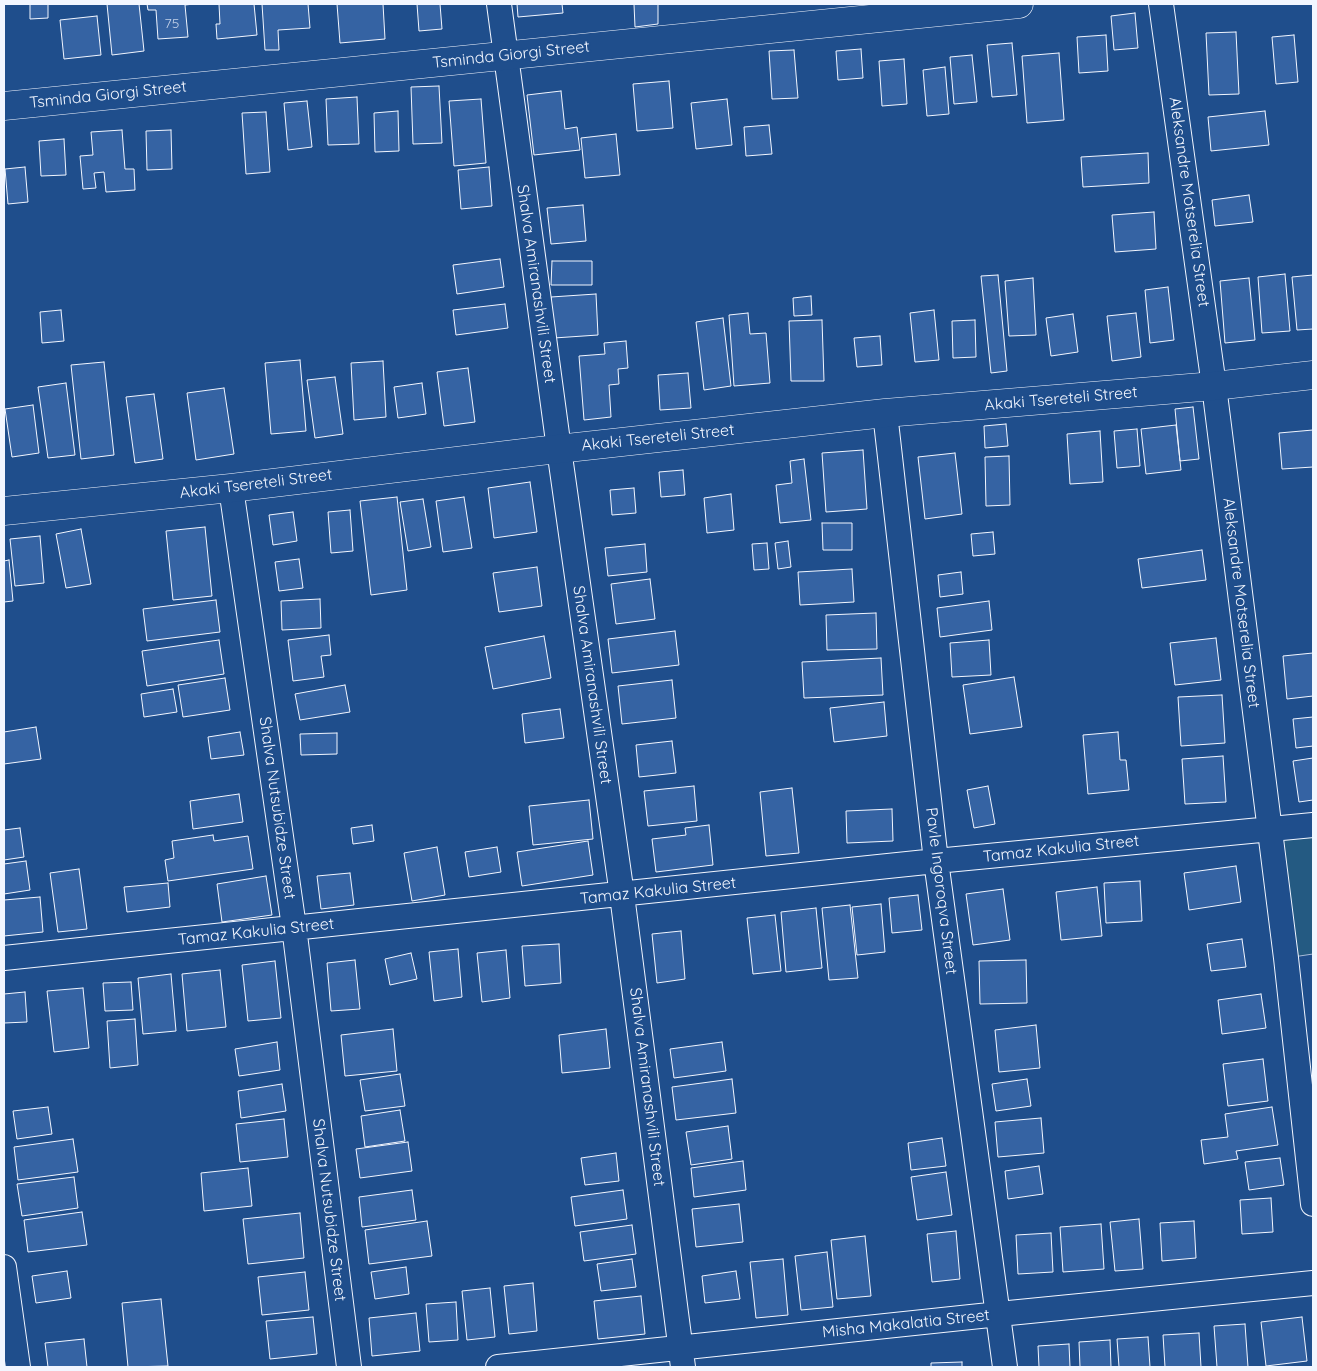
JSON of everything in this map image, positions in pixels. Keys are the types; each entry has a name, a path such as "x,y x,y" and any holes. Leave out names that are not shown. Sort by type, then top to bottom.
{"main road":[{"name":"Tsminda Giorgi Street","path":"4,106 1019,4"},
{"name":"Akaki Tsereteli Street","path":"4,511 231,488 885,413 1214,386 1313,375"}],"street":[{"name":"Shalva Amiranashvili Street","path":"499,4 558,449 622,894 682,1358"},
{"name":"Aleksandre Motserelia Street","path":"1161,4 1214,386 1270,829 1313,1204"},
{"name":"Pavle Ingoroqva Street","path":"885,413 936,861 1005,1367"},
{"name":"Shalva Nutsubidze Street","path":"231,488 294,928 349,1367"},
{"name":"Tamaz Kakulia Street","path":"4,958 936,861 1313,824"},
{"path":"4,1267 18,1367"},
{"name":"Misha Makalatia Street","path":"498,1367 682,1358 998,1314 1313,1283"}],"shaded area":[{"path":"1313,825 1313,954 1286,958 1270,829"}],"building":[{"path":"30,4 48,4 48,18 30,19"},
{"path":"107,4 139,4 144,51 112,55"},
{"path":"147,4 194,4 185,5 188,37 158,39 156,10 148,10"},
{"path":"219,4 254,4 257,35 217,39 216,24 220,24"},
{"path":"262,4 308,4 310,28 278,30 279,50 265,50"},
{"path":"337,4 383,4 385,39 340,43"},
{"path":"417,4 440,4 442,29 419,31"},
{"path":"517,4 562,4 563,13 518,17"},
{"path":"634,4 658,4 658,24 635,27"},
{"path":"1135,13 1138,48 1114,50 1111,16"},
{"path":"97,16 101,55 64,59 60,20"},
{"path":"1236,32 1239,94 1209,95 1206,33"},
{"path":"1106,35 1108,71 1079,73 1077,37"},
{"path":"1294,35 1298,82 1276,84 1272,37"},
{"path":"1012,43 1017,95 992,97 987,45"},
{"path":"861,49 863,78 838,80 836,51"},
{"path":"794,50 798,98 772,99 769,51"},
{"path":"1059,53 1064,120 1027,123 1022,56"},
{"path":"972,55 977,102 954,104 950,57"},
{"path":"904,59 907,104 882,106 879,61"},
{"path":"945,67 949,114 927,116 923,70"},
{"path":"669,81 673,128 637,131 633,84"},
{"path":"439,86 442,143 413,144 411,87"},
{"path":"561,91 565,129 577,127 580,150 534,155 527,95"},
{"path":"357,97 359,144 328,145 326,99"},
{"path":"481,99 486,163 454,166 449,101"},
{"path":"727,99 732,145 696,149 691,103"},
{"path":"307,101 312,147 288,150 284,103"},
{"path":"398,111 399,151 375,152 374,113"},
{"path":"1265,111 1269,145 1211,151 1208,117"},
{"path":"266,112 270,172 246,174 242,113"},
{"path":"769,125 772,154 746,156 744,127"},
{"path":"122,130 125,169 134,169 135,190 106,192 104,172 94,173 96,188 83,189 80,156 93,155 91,132"},
{"path":"171,130 172,169 147,170 146,131"},
{"path":"616,134 620,175 585,178 581,138"},
{"path":"64,139 66,175 41,176 39,141"},
{"path":"1148,153 1149,183 1083,187 1081,157"},
{"path":"25,167 28,202 8,204 5,169"},
{"path":"489,167 492,206 461,209 458,170"},
{"path":"1249,195 1253,222 1215,226 1212,200"},
{"path":"583,205 586,241 551,244 547,208"},
{"path":"1154,212 1156,249 1115,252 1112,215"},
{"path":"500,259 504,287 457,294 453,265"},
{"path":"552,261 592,261 592,285 551,285"},
{"path":"1285,274 1290,331 1262,333 1258,277"},
{"path":"998,275 1007,371 991,373 981,276"},
{"path":"1313,275 1313,329 1297,330 1292,277"},
{"path":"1033,278 1036,335 1009,336 1005,281"},
{"path":"1249,278 1255,340 1225,343 1220,281"},
{"path":"1168,287 1174,340 1150,343 1145,290"},
{"path":"596,294 598,335 554,338 551,297"},
{"path":"811,296 812,315 794,316 793,298"},
{"path":"505,304 508,328 456,335 453,310"},
{"path":"61,310 64,341 42,343 40,312"},
{"path":"934,310 939,360 915,362 910,313"},
{"path":"748,313 750,334 766,333 770,383 734,386 729,315"},
{"path":"1136,313 1141,357 1112,361 1107,316"},
{"path":"1073,314 1078,352 1051,356 1046,318"},
{"path":"723,318 731,386 704,390 696,322"},
{"path":"822,320 824,381 791,381 789,321"},
{"path":"975,320 976,357 953,358 952,321"},
{"path":"880,336 882,365 857,367 854,338"},
{"path":"626,341 628,368 618,369 619,384 609,385 611,417 584,420 579,356 605,354 604,343"},
{"path":"300,360 306,431 271,434 265,363"},
{"path":"383,361 386,417 354,420 351,363"},
{"path":"104,362 114,455 81,459 71,365"},
{"path":"468,368 475,422 444,426 437,372"},
{"path":"688,373 691,408 660,410 658,375"},
{"path":"335,377 343,434 315,438 307,380"},
{"path":"66,383 75,455 48,458 38,387"},
{"path":"422,383 426,414 398,418 394,387"},
{"path":"224,388 234,454 196,460 187,393"},
{"path":"154,394 163,459 135,463 126,397"},
{"path":"33,405 39,453 12,457 5,409"},
{"path":"1193,407 1199,459 1180,461 1175,409"},
{"path":"1006,424 1008,446 985,448 984,426"},
{"path":"1176,425 1181,470 1146,474 1141,429"},
{"path":"1137,429 1140,466 1117,468 1114,431"},
{"path":"1313,430 1313,467 1282,469 1279,433"},
{"path":"1100,431 1103,482 1070,484 1067,434"},
{"path":"863,450 867,509 826,512 822,453"},
{"path":"955,453 962,514 925,519 918,457"},
{"path":"1009,456 1010,505 986,506 985,457"},
{"path":"804,459 811,520 780,523 776,485 792,483 790,461"},
{"path":"683,470 685,495 661,497 659,472"},
{"path":"530,482 537,532 494,538 488,488"},
{"path":"634,488 636,513 612,515 610,490"},
{"path":"731,494 734,530 707,533 704,498"},
{"path":"397,497 407,590 371,595 360,501"},
{"path":"464,497 472,548 443,552 436,501"},
{"path":"423,499 431,547 408,551 400,502"},
{"path":"350,510 353,551 331,553 328,512"},
{"path":"293,512 297,541 273,545 269,515"},
{"path":"822,523 852,523 852,550 823,550"},
{"path":"205,527 212,596 173,600 166,531"},
{"path":"81,529 91,584 66,588 56,534"},
{"path":"993,532 995,554 973,556 971,534"},
{"path":"40,536 44,583 15,586 10,539"},
{"path":"788,541 791,567 778,569 775,543"},
{"path":"767,543 769,569 754,570 752,544"},
{"path":"645,544 647,572 608,576 605,548"},
{"path":"1202,550 1206,580 1142,588 1138,559"},
{"path":"299,559 303,588 279,591 275,562"},
{"path":"9,560 13,601 4,602 4,561"},
{"path":"537,567 542,606 499,612 493,573"},
{"path":"852,569 854,602 800,605 798,572"},
{"path":"961,572 963,594 940,597 938,575"},
{"path":"650,579 655,619 616,624 611,584"},
{"path":"320,599 321,628 282,630 281,601"},
{"path":"216,600 220,632 147,641 143,609"},
{"path":"989,601 992,630 940,637 937,608"},
{"path":"876,613 877,649 827,650 826,615"},
{"path":"675,631 679,665 612,673 608,639"},
{"path":"329,635 331,655 321,656 324,677 293,681 288,640"},
{"path":"544,636 551,678 493,689 485,647"},
{"path":"1216,638 1221,680 1175,685 1170,643"},
{"path":"219,640 224,674 147,686 142,651"},
{"path":"989,640 991,675 952,677 950,643"},
{"path":"1313,653 1313,696 1287,699 1283,656"},
{"path":"881,658 883,695 804,698 802,662"},
{"path":"1014,677 1022,727 970,734 963,685"},
{"path":"225,678 230,710 183,717 178,685"},
{"path":"672,680 676,718 622,724 618,686"},
{"path":"345,685 350,712 300,720 295,694"},
{"path":"173,689 177,712 144,717 141,694"},
{"path":"1222,695 1225,743 1181,746 1178,697"},
{"path":"884,702 887,736 834,742 830,708"},
{"path":"560,709 564,738 525,743 522,714"},
{"path":"1313,717 1313,746 1296,748 1293,719"},
{"path":"36,727 41,759 4,764 4,732"},
{"path":"240,732 244,755 211,759 208,737"},
{"path":"1118,732 1120,760 1126,760 1129,790 1088,794 1083,735"},
{"path":"337,733 337,754 301,755 300,734"},
{"path":"672,741 676,773 639,777 636,745"},
{"path":"1223,756 1226,802 1185,804 1182,759"},
{"path":"1313,758 1313,800 1299,802 1293,761"},
{"path":"694,786 697,821 648,826 644,791"},
{"path":"988,786 995,824 974,828 967,790"},
{"path":"792,788 799,853 766,856 760,792"},
{"path":"239,794 243,822 193,829 190,801"},
{"path":"589,800 593,839 533,845 529,806"},
{"path":"892,809 893,841 847,843 846,811"},
{"path":"372,825 374,841 353,844 351,828"},
{"path":"709,825 713,865 656,872 652,839 686,835 685,828"},
{"path":"20,828 24,857 4,860 4,830"},
{"path":"213,835 214,841 248,836 253,869 168,881 165,860 174,858 172,841"},
{"path":"588,841 593,875 522,886 517,852"},
{"path":"437,847 445,895 412,901 404,853"},
{"path":"497,847 501,872 469,877 465,852"},
{"path":"26,861 30,890 4,894 4,864"},
{"path":"1236,866 1241,902 1189,910 1184,873"},
{"path":"79,869 87,929 58,932 50,873"},
{"path":"350,873 354,905 321,909 317,876"},
{"path":"266,876 272,915 222,922 217,884"},
{"path":"1140,881 1142,921 1106,923 1104,883"},
{"path":"168,883 170,907 127,912 124,887"},
{"path":"1097,887 1102,936 1061,940 1056,892"},
{"path":"1003,889 1010,940 973,945 966,894"},
{"path":"918,895 922,930 892,933 889,898"},
{"path":"40,897 43,932 4,936 4,900"},
{"path":"881,904 885,952 857,955 852,907"},
{"path":"850,905 858,978 829,980 822,908"},
{"path":"816,908 822,968 786,972 781,912"},
{"path":"775,915 781,971 753,974 747,918"},
{"path":"681,931 685,979 657,983 652,934"},
{"path":"1242,939 1246,967 1211,971 1207,944"},
{"path":"559,944 561,983 525,986 522,946"},
{"path":"458,949 462,997 434,1001 429,952"},
{"path":"506,950 510,998 482,1002 477,953"},
{"path":"411,953 417,979 390,985 385,959"},
{"path":"355,960 360,1009 331,1011 327,963"},
{"path":"1026,960 1027,1003 980,1004 979,961"},
{"path":"275,961 281,1018 248,1021 242,965"},
{"path":"220,970 226,1027 187,1031 182,974"},
{"path":"171,974 176,1031 143,1034 138,978"},
{"path":"131,982 133,1010 105,1011 103,983"},
{"path":"83,988 89,1048 54,1052 47,991"},
{"path":"25,992 27,1022 4,1023 4,994"},
{"path":"1261,994 1266,1028 1222,1034 1218,1000"},
{"path":"135,1019 138,1065 110,1068 107,1021"},
{"path":"1036,1025 1040,1068 999,1072 995,1030"},
{"path":"393,1029 397,1071 345,1076 341,1035"},
{"path":"606,1029 610,1068 562,1073 559,1035"},
{"path":"277,1042 280,1070 239,1076 235,1049"},
{"path":"722,1042 726,1071 674,1078 670,1049"},
{"path":"1263,1059 1268,1101 1228,1106 1223,1064"},
{"path":"400,1074 405,1106 365,1111 360,1080"},
{"path":"732,1079 736,1113 676,1120 672,1087"},
{"path":"1027,1079 1031,1106 996,1111 992,1084"},
{"path":"282,1084 286,1111 241,1118 238,1091"},
{"path":"48,1107 52,1134 17,1139 13,1111"},
{"path":"1272,1107 1278,1145 1236,1151 1238,1159 1204,1164 1201,1140 1228,1137 1225,1114"},
{"path":"400,1110 405,1141 365,1147 361,1116"},
{"path":"1041,1118 1044,1153 998,1157 995,1122"},
{"path":"284,1119 288,1157 240,1162 236,1124"},
{"path":"728,1126 732,1159 691,1165 686,1132"},
{"path":"942,1138 946,1166 911,1170 908,1143"},
{"path":"73,1139 78,1172 18,1180 14,1147"},
{"path":"408,1142 412,1171 360,1178 356,1149"},
{"path":"616,1153 619,1181 585,1185 581,1158"},
{"path":"1280,1158 1284,1185 1249,1190 1245,1162"},
{"path":"743,1161 746,1190 694,1197 691,1168"},
{"path":"1039,1166 1043,1194 1008,1199 1005,1171"},
{"path":"248,1168 252,1206 204,1211 201,1173"},
{"path":"946,1172 952,1215 917,1220 911,1177"},
{"path":"74,1177 78,1208 22,1216 17,1184"},
{"path":"412,1190 416,1220 362,1227 359,1197"},
{"path":"623,1190 627,1219 575,1226 571,1197"},
{"path":"1271,1198 1273,1232 1242,1234 1240,1200"},
{"path":"739,1204 743,1242 696,1247 692,1209"},
{"path":"82,1212 87,1245 28,1252 24,1220"},
{"path":"300,1213 304,1258 248,1264 243,1219"},
{"path":"1139,1219 1143,1269 1115,1271 1110,1222"},
{"path":"427,1221 432,1256 369,1264 365,1230"},
{"path":"1194,1221 1196,1258 1162,1261 1160,1223"},
{"path":"1101,1224 1104,1269 1063,1272 1060,1227"},
{"path":"632,1225 636,1254 584,1261 580,1232"},
{"path":"956,1231 960,1279 932,1282 927,1234"},
{"path":"1051,1233 1053,1272 1018,1274 1016,1235"},
{"path":"865,1236 871,1296 837,1299 831,1240"},
{"path":"827,1252 833,1307 801,1310 795,1256"},
{"path":"632,1259 636,1287 601,1291 597,1264"},
{"path":"783,1259 788,1315 756,1318 750,1262"},
{"path":"406,1267 409,1294 375,1299 371,1272"},
{"path":"67,1271 71,1298 36,1303 32,1276"},
{"path":"736,1271 740,1299 705,1303 702,1276"},
{"path":"305,1272 309,1310 262,1315 258,1277"},
{"path":"533,1283 537,1331 509,1334 504,1286"},
{"path":"490,1288 495,1337 467,1340 462,1291"},
{"path":"641,1296 645,1334 598,1339 594,1301"},
{"path":"161,1299 168,1366 128,1367 122,1303"},
{"path":"456,1302 458,1340 429,1342 426,1304"},
{"path":"416,1313 420,1351 372,1356 369,1318"},
{"path":"313,1317 317,1354 270,1359 266,1321"},
{"path":"1302,1317 1307,1361 1266,1366 1261,1322"},
{"path":"1245,1324 1248,1367 1217,1367 1214,1326"},
{"path":"1199,1333 1201,1367 1165,1367 1163,1335"},
{"path":"1148,1337 1150,1367 1119,1367 1117,1339"},
{"path":"84,1339 87,1367 48,1367 45,1343"},
{"path":"1110,1340 1111,1367 1080,1367 1079,1342"},
{"path":"1069,1344 1070,1367 1039,1367 1038,1346"},
{"path":"962,1362 962,1367 931,1367 931,1363"}]}
